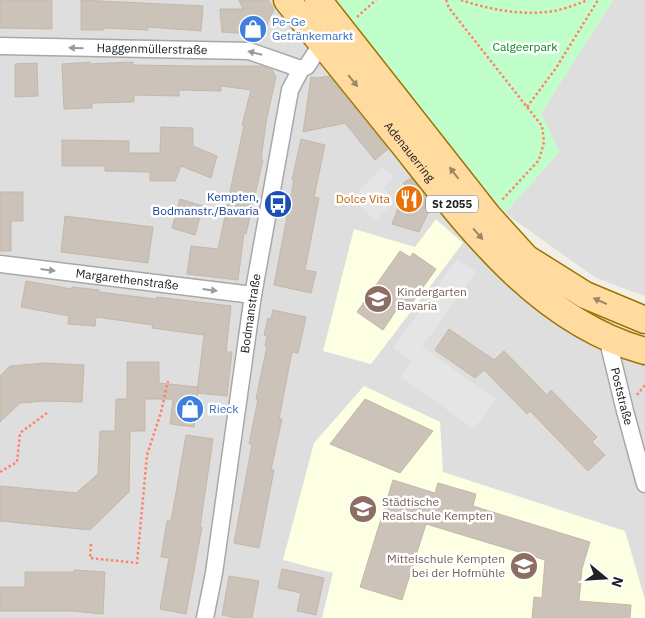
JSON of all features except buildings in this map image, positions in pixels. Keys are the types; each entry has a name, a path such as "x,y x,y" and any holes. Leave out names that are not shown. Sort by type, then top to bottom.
{"main road":[{"name":"Adenauerring","path":"287,0 335,33 488,216 526,258 585,295 645,320"},
{"name":"Adenauerring","path":"318,0 335,33 453,205 493,250 518,276 556,308 607,338 645,351"}],"street":[{"name":"Bodmanstraße","path":"205,618 214,573 253,295 290,90 301,69 306,66 335,33"},
{"name":"Haggenmüllerstraße","path":"0,46 249,51 301,69"},
{"name":"Margarethenstraße","path":"0,264 253,295"},
{"name":"Poststraße","path":"607,338 645,484"}],"path":[{"path":"335,33 376,0"},
{"path":"446,0 448,8 542,126 544,142 539,160 488,216"},
{"path":"461,0 496,9 518,12 547,12 588,0"},
{"path":"527,107 576,37 598,0"},
{"path":"91,544 90,558 137,563 147,455 161,412 168,381"},
{"path":"0,472 17,462 20,434 47,413"}],"shaded area":[{"path":"0,0 280,0 444,207 645,361 645,618 0,618"},
{"path":"613,0 645,0 645,296 596,278 505,213 559,152 541,113"},
{"path":"382,167 393,177 383,189 395,200 376,221 352,199"},
{"name":"Kindergarten Bavaria","path":"436,219 463,243 371,364 323,351 354,229 415,247"},
{"path":"457,259 476,272 422,347 496,399 474,429 401,377 411,361 393,348"},
{"path":"364,386 440,422 443,472 625,531 645,600 645,618 322,618 333,573 283,560 314,443"}],"green space":[{"name":"Calgeerpark","path":"333,0 613,0 541,113 559,152 505,213"}],"place":[{"name":"Pe-Ge Getränkemarkt","path":"253,29"},
{"name":"Dolce Vita","path":"409,199"},
{"name":"Kempten, Bodmanstr./Bavaria","path":"278,204"},
{"name":"Kindergarten Bavaria","path":"378,299"},
{"name":"Rieck","path":"190,409"},
{"name":"Städtische Realschule Kempten","path":"363,509"},
{"name":"Mittelschule Kempten bei der Hofmühle","path":"524,566"}]}
